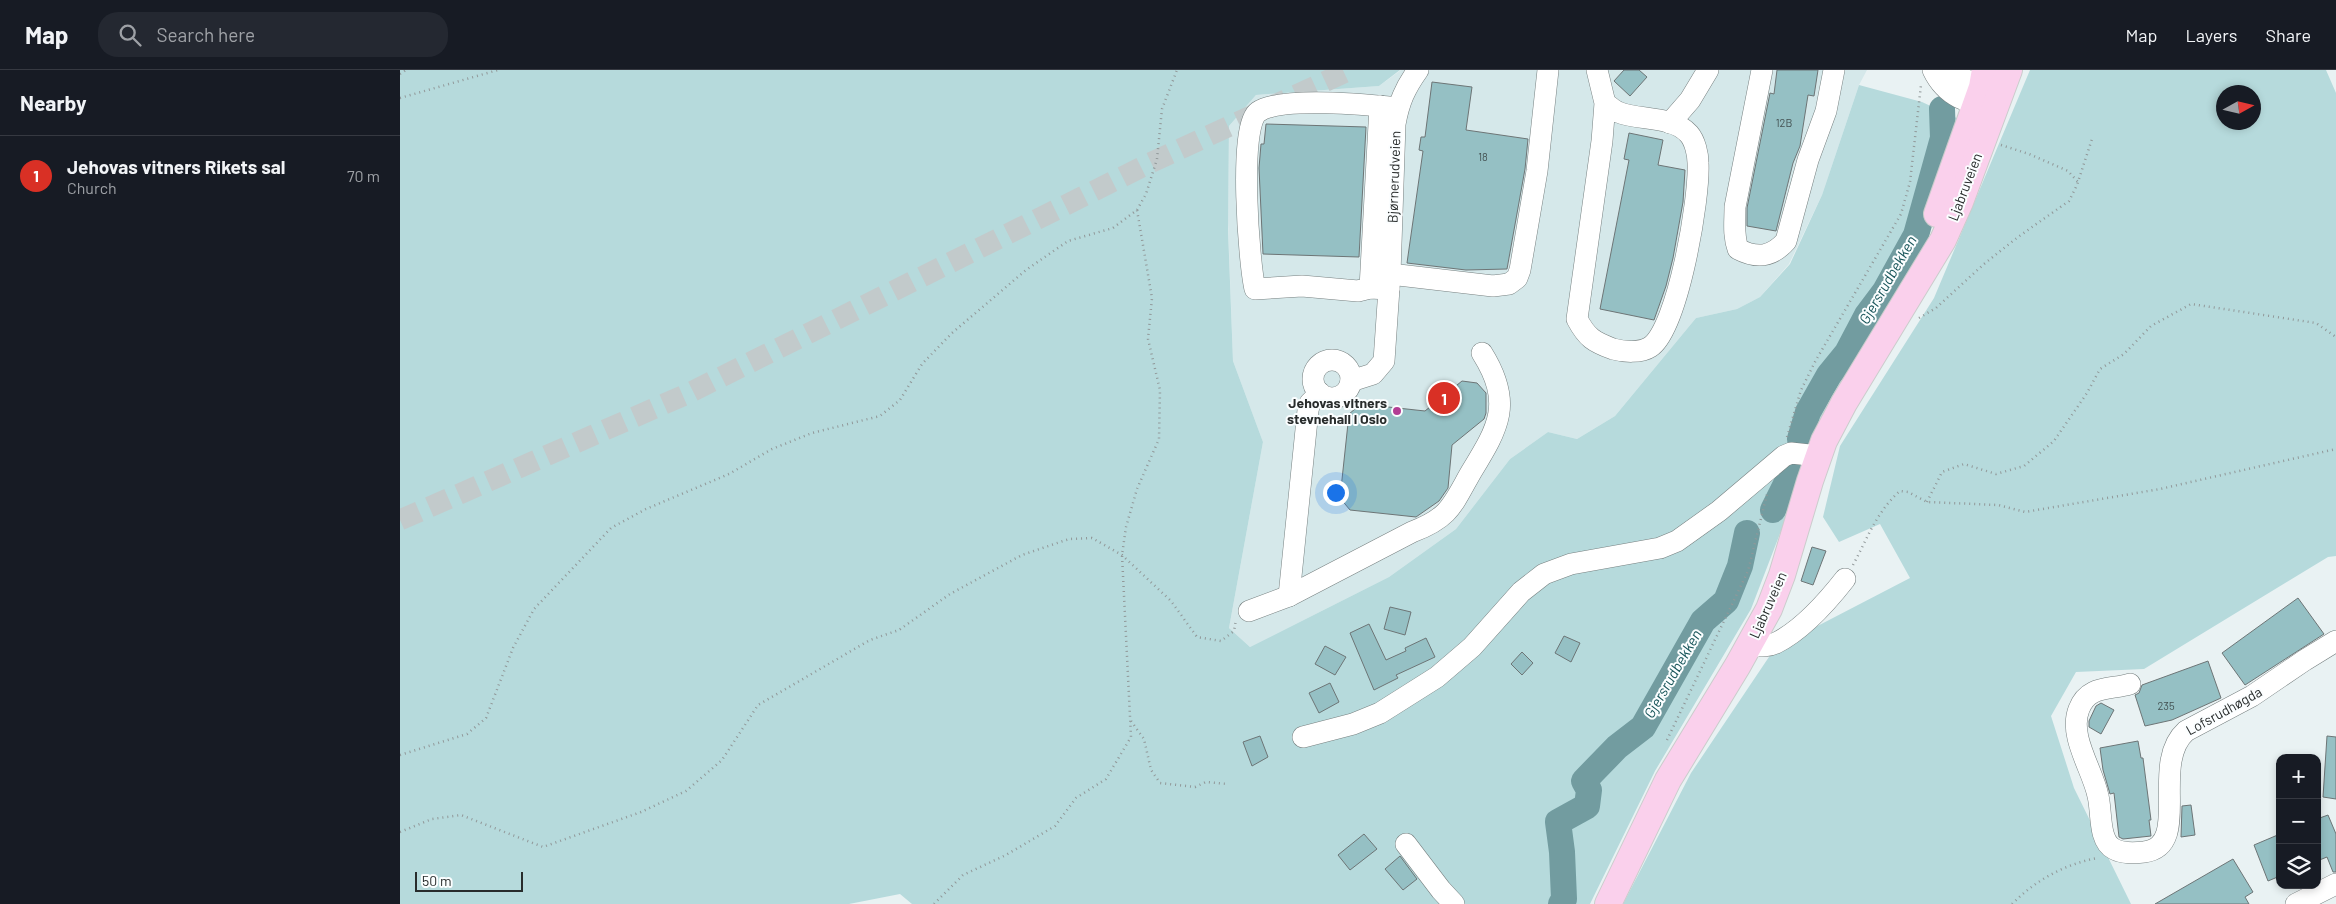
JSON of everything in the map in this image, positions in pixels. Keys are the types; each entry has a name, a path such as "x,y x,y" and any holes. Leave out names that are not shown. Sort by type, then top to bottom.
{"main road":[{"name":"Ljabruveien","path":"1901,307 1985,91 2009,70"},
{"name":"Ljabruveien","path":"1608,904 1668,780 1749,646 1769,608 1782,575 1819,456 1844,403 1901,307 1932,261 1954,217 1985,135 1985,91"}],"street":[{"name":"Bjørnerudveien","path":"1351,381 1373,374 1384,361 1383,284 1394,145 1389,107 1418,70"},
{"path":"1389,107 1311,103 1284,105 1261,110 1254,116 1248,143 1247,212 1255,289 1302,286 1358,291 1383,284 1494,286 1509,284 1517,278 1528,225 1548,70"},
{"path":"1597,70 1605,103 1602,141 1577,319 1584,333 1598,343 1617,350 1638,352 1650,347 1661,337 1670,315 1683,267 1694,207 1698,160 1692,139 1688,133 1670,123 1617,112 1605,103"},
{"path":"1670,123 1690,100 1708,70"},
{"path":"1762,70 1735,207 1734,238 1738,249 1757,256 1769,255 1778,250 1786,241 1808,160 1826,111 1834,70"},
{"path":"1928,74 1969,104 1985,91 1944,70"},
{"path":"1249,611 1289,596 1412,532 1431,525 1449,510 1493,437 1498,417 1499,398 1494,377 1482,353"},
{"path":"1327,361 1336,361 1345,365 1350,373 1351,381 1346,392 1338,397 1328,398 1320,393 1314,383 1314,374 1319,366 1327,361"},
{"path":"1289,596 1308,410 1310,403 1320,393"},
{"path":"1303,738 1353,724 1380,713 1437,677 1472,647 1521,592 1544,574 1589,560 1664,547 1688,533 1719,510 1779,459 1791,453 1819,456"},
{"path":"1749,646 1766,646 1777,642 1812,616 1845,579"},
{"name":"Lofsrudhøgda","path":"2123,852 2147,852 2160,846 2168,832 2170,760 2180,736 2252,696 2336,641"},
{"path":"2123,852 2110,846 2104,835 2098,796 2079,742 2077,723 2079,710 2092,692 2102,688 2116,688 2130,684"},
{"path":"1406,844 1435,883 1454,904"},
{"path":"2296,904 2336,884"}],"path":[{"path":"400,74 406,70"},
{"path":"400,98 498,70"},
{"path":"400,755 467,734 486,718 513,648 534,609 611,528 646,509 729,474 772,449 812,433 880,416 900,400 922,364 952,333 1026,270 1068,241 1113,228 1137,210 1146,194 1157,159 1162,109 1177,70"},
{"path":"1779,459 1806,380 1900,214 1910,182 1917,107 1928,74"},
{"path":"1985,135 2000,145 2068,171 2078,182"},
{"path":"1901,307 1904,321 1916,319 1936,308 1984,264 2045,216 2069,201 2078,182 2092,139"},
{"path":"934,904 963,875 1006,855 1055,826 1076,798 1106,778 1131,737 1122,555 1126,527 1138,489 1159,439 1160,390 1148,338 1152,298 1137,210"},
{"path":"1927,502 1942,472 1964,464 1996,474 2024,466 2058,434 2087,393 2100,369 2124,354 2151,326 2191,304 2316,323 2336,337"},
{"path":"1845,579 1868,534 1888,501 1900,491 1908,492 1927,502 1998,505 2025,512 2160,489 2336,449"},
{"path":"1666,742 1748,571 1769,487"},
{"path":"400,832 432,819 461,815 544,846 641,812 686,791 722,760 758,706 870,640 899,630 950,594 1022,555 1069,539 1092,538 1122,555 1171,602 1197,637 1221,642 1234,631 1235,622 1240,615 1249,611"},
{"path":"1131,720 1144,739 1151,770 1160,783 1195,787 1206,782 1228,784"},
{"path":"2012,904 2029,888 2061,869 2123,852"}],"shaded area":[{"path":"400,70 1400,70 1379,86 1256,95 1229,126 1228,229 1233,361 1263,442 1229,628 1250,647 1389,577 1456,529 1510,459 1548,432 1577,439 1615,416 1696,318 1737,309 1760,297 1790,264 1822,195 1859,85 1922,102 1963,121 1931,204 1905,286 1789,510 1751,609 1655,771 1590,904 912,904 900,894 849,904 400,904"},
{"path":"1401,70 1867,70 1859,85 1822,195 1789,264 1760,297 1737,309 1696,318 1615,416 1577,439 1548,432 1510,459 1456,529 1389,577 1250,647 1229,628 1263,442 1233,361 1228,223 1229,126 1256,95 1379,86"},
{"path":"2030,70 2326,70 2336,93 2336,556 2328,557 2144,669 2076,672 2051,716 2074,788 2131,904 1623,904 1691,773 1775,648 1910,578 1880,524 1839,542 1823,517 1840,446 1934,298"}],"building":[{"path":"1624,70 1639,70 1647,77 1630,96 1614,81"},
{"path":"1777,70 1818,70 1814,96 1808,95 1800,146 1793,163 1776,231 1747,226 1747,208 1770,93 1774,94"},
{"path":"1432,82 1472,87 1466,130 1528,139 1525,169 1507,269 1466,270 1407,263 1423,151 1419,150 1421,137 1425,137"},
{"path":"1266,124 1366,127 1359,257 1263,254 1259,168 1261,144 1264,144"},
{"path":"1629,133 1663,140 1658,165 1685,170 1683,202 1673,258 1666,286 1654,320 1600,309 1629,160 1624,159"},
{"path":"1462,381 1477,383 1486,393 1486,413 1484,419 1452,445 1448,488 1439,501 1416,517 1350,510 1340,498 1349,414 1361,404 1425,411"},
{"path":"1812,547 1826,551 1813,585 1801,581"},
{"path":"2298,598 2324,634 2245,685 2222,653"},
{"path":"1390,607 1411,612 1405,635 1384,629"},
{"path":"1369,624 1386,660 1406,651 1405,648 1426,638 1435,657 1396,675 1398,678 1374,690 1350,633"},
{"path":"1564,636 1580,643 1571,662 1555,653"},
{"path":"1325,646 1346,657 1335,675 1315,664"},
{"path":"1522,652 1533,663 1522,675 1511,664"},
{"path":"2208,661 2221,698 2172,720 2145,726 2135,695 2139,693 2142,685"},
{"path":"1330,683 1339,702 1319,713 1309,693"},
{"path":"2101,703 2114,710 2101,734 2089,727 2089,721 2096,706"},
{"path":"1260,736 1268,757 1252,766 1243,742"},
{"path":"2327,736 2336,737 2336,799 2323,797"},
{"path":"2138,741 2141,758 2143,758 2151,820 2149,820 2151,836 2123,839 2119,837 2114,793 2110,794 2103,770 2100,748"},
{"path":"2191,805 2195,835 2181,837 2182,806"},
{"path":"2328,815 2336,834 2336,872 2333,872 2327,857 2321,859 2321,818"},
{"path":"1364,834 1377,849 1350,870 1338,855"},
{"path":"2276,836 2276,878 2268,881 2254,845"},
{"path":"1400,856 1417,879 1403,890 1385,869"},
{"path":"2233,859 2253,892 2245,897 2249,904 2155,904"}],"waterway":[{"name":"Gjersrudbekken","path":"1800,439 1808,412 1829,375 1847,353 1867,315 1885,291 1916,235 1943,138 1942,109"},
{"name":"Gjersrudbekken","path":"1773,510 1798,460"},
{"name":"Gjersrudbekken","path":"1561,904 1564,899 1562,852 1558,822 1587,806 1589,790 1584,781 1617,747 1643,727 1703,621 1726,601 1740,566 1747,533"}],"tunnel":[{"path":"400,520 687,394 1150,163 1350,70"}],"place":[{"name":"Jehovas vitners Rikets sal","path":"1444,398"},
{"name":"Jehovas vitners stevnehall i Oslo","path":"1397,411"}]}
